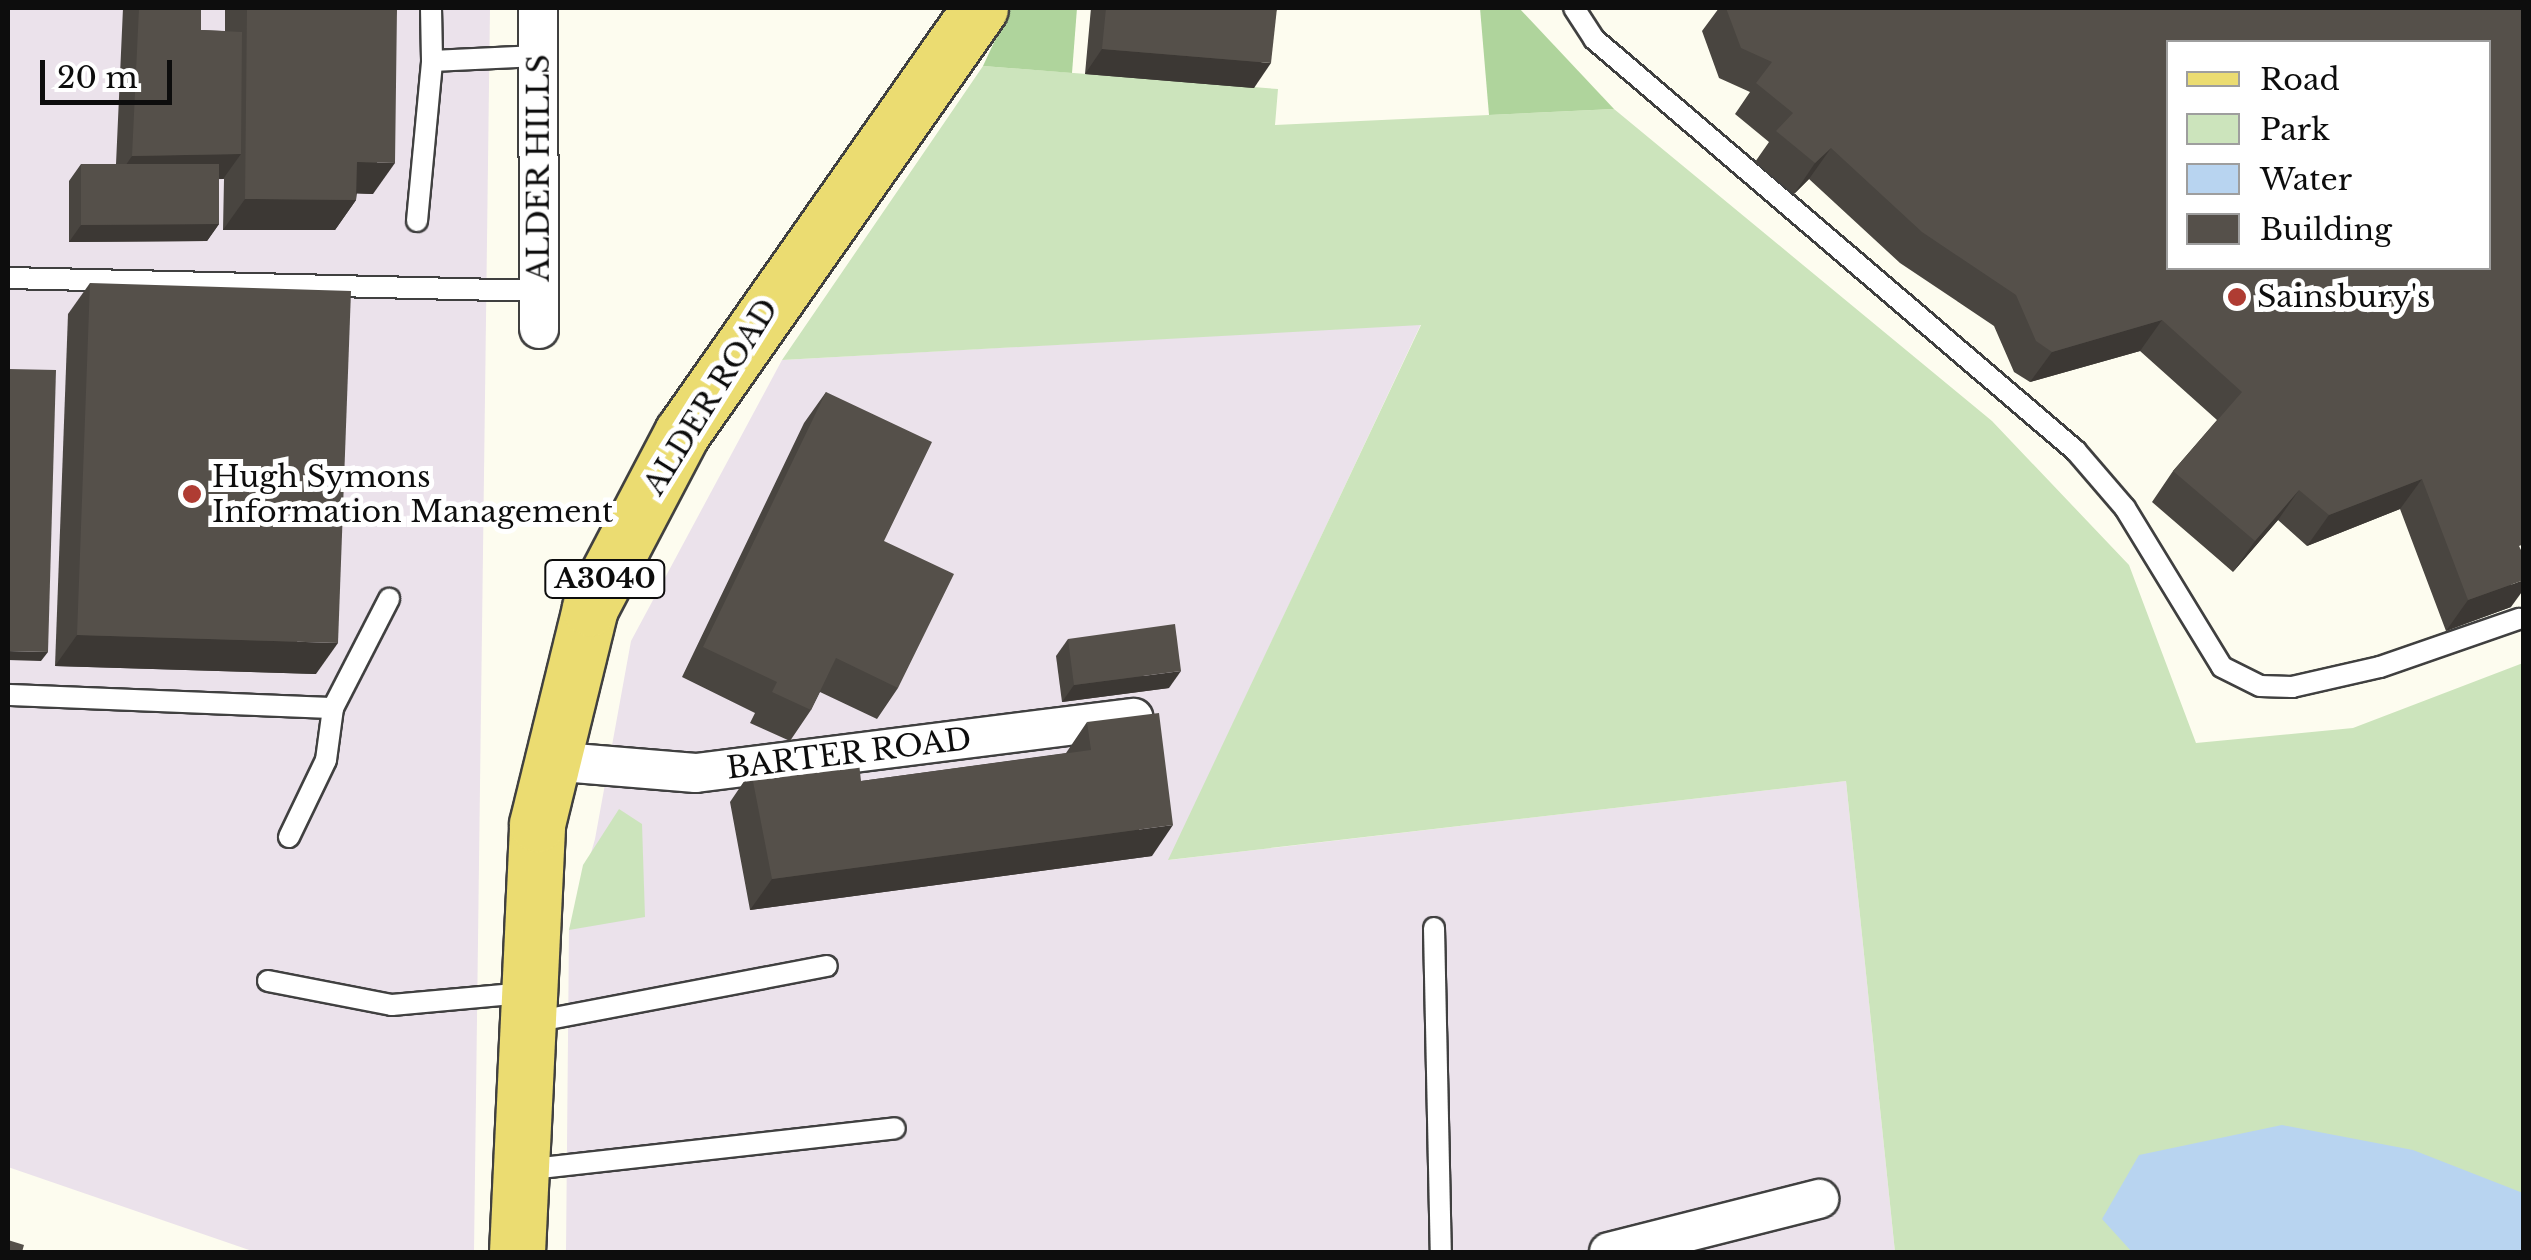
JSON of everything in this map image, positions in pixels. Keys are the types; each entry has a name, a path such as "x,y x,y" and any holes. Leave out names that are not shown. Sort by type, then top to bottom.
{"main road":[{"name":"ALDER ROAD","path":"518,1252 537,824 590,608 682,432 980,8"}],"street":[{"name":"ALDER HILLS","path":"538,8 539,310"},
{"name":"BARTER ROAD","path":"550,761 696,773 1147,717"},
{"path":"1609,1252 1819,1200"}],"lane":[{"path":"416,221 432,61 432,8"},
{"path":"1574,8 1594,39 2076,451 2125,508 2222,667 2260,686 2292,686 2380,668 2519,619"},
{"path":"432,61 538,56"},
{"path":"8,278 539,310"},
{"path":"289,837 326,760 333,708 389,599"},
{"path":"8,695 333,708"},
{"path":"1434,928 1441,1252"},
{"path":"268,981 392,1006 526,1008 827,966"},
{"path":"520,1171 895,1128"}],"shaded area":[{"path":"8,8 490,8 474,1252 255,1252 8,1167"},
{"path":"1421,324 1169,860 1846,781 1895,1252 566,1252 569,930 595,839 631,641 782,360"}],"green space":[{"path":"1010,8 1077,8 1072,73 983,66"},
{"path":"1480,8 1519,8 1614,109 1489,115"},
{"path":"983,66 1278,89 1275,125 1614,109 1992,421 2129,565 2196,743 2353,728 2523,663 2523,1252 1895,1252 1846,781 1168,860 1421,325 782,360"},
{"path":"619,809 642,824 645,917 569,930 583,865"}],"water":[{"path":"2282,1125 2413,1150 2523,1193 2523,1252 2132,1252 2102,1219 2139,1155"}],"building":[{"path":"139,8 201,8 201,30 242,32 241,154 132,156"},
{"path":"247,8 397,8 395,163 357,162 356,200 245,199"},
{"path":"1106,8 1277,8 1271,63 1102,49"},
{"name":"Sainsbury's","path":"1726,8 2524,8 2524,544 2519,546 2524,556 2524,580 2468,600 2422,479 2329,515 2299,490 2255,541 2173,471 2242,392 2162,320 2052,352 2036,341 2016,295 1922,232 1831,148 1815,163 1776,131 1793,113 1756,83 1772,62 1741,48"},
{"path":"81,164 219,164 219,224 81,225"},
{"name":"Hugh Symons Information Management","path":"90,283 351,291 338,643 77,635"},
{"path":"8,369 56,370 48,652 8,651"},
{"path":"826,392 932,442 884,541 954,574 898,688 836,658 811,710 772,692 777,682 703,647"},
{"path":"1175,624 1181,671 1074,685 1068,639"},
{"path":"1159,713 1173,825 772,879 751,771 859,763 861,781 1091,750 1087,722"},
{"path":"8,1240 24,1245 22,1252 8,1252"}],"place":[{"name":"Sainsbury's","path":"2237,297"},
{"name":"Hugh Symons Information Management","path":"192,494"}]}
